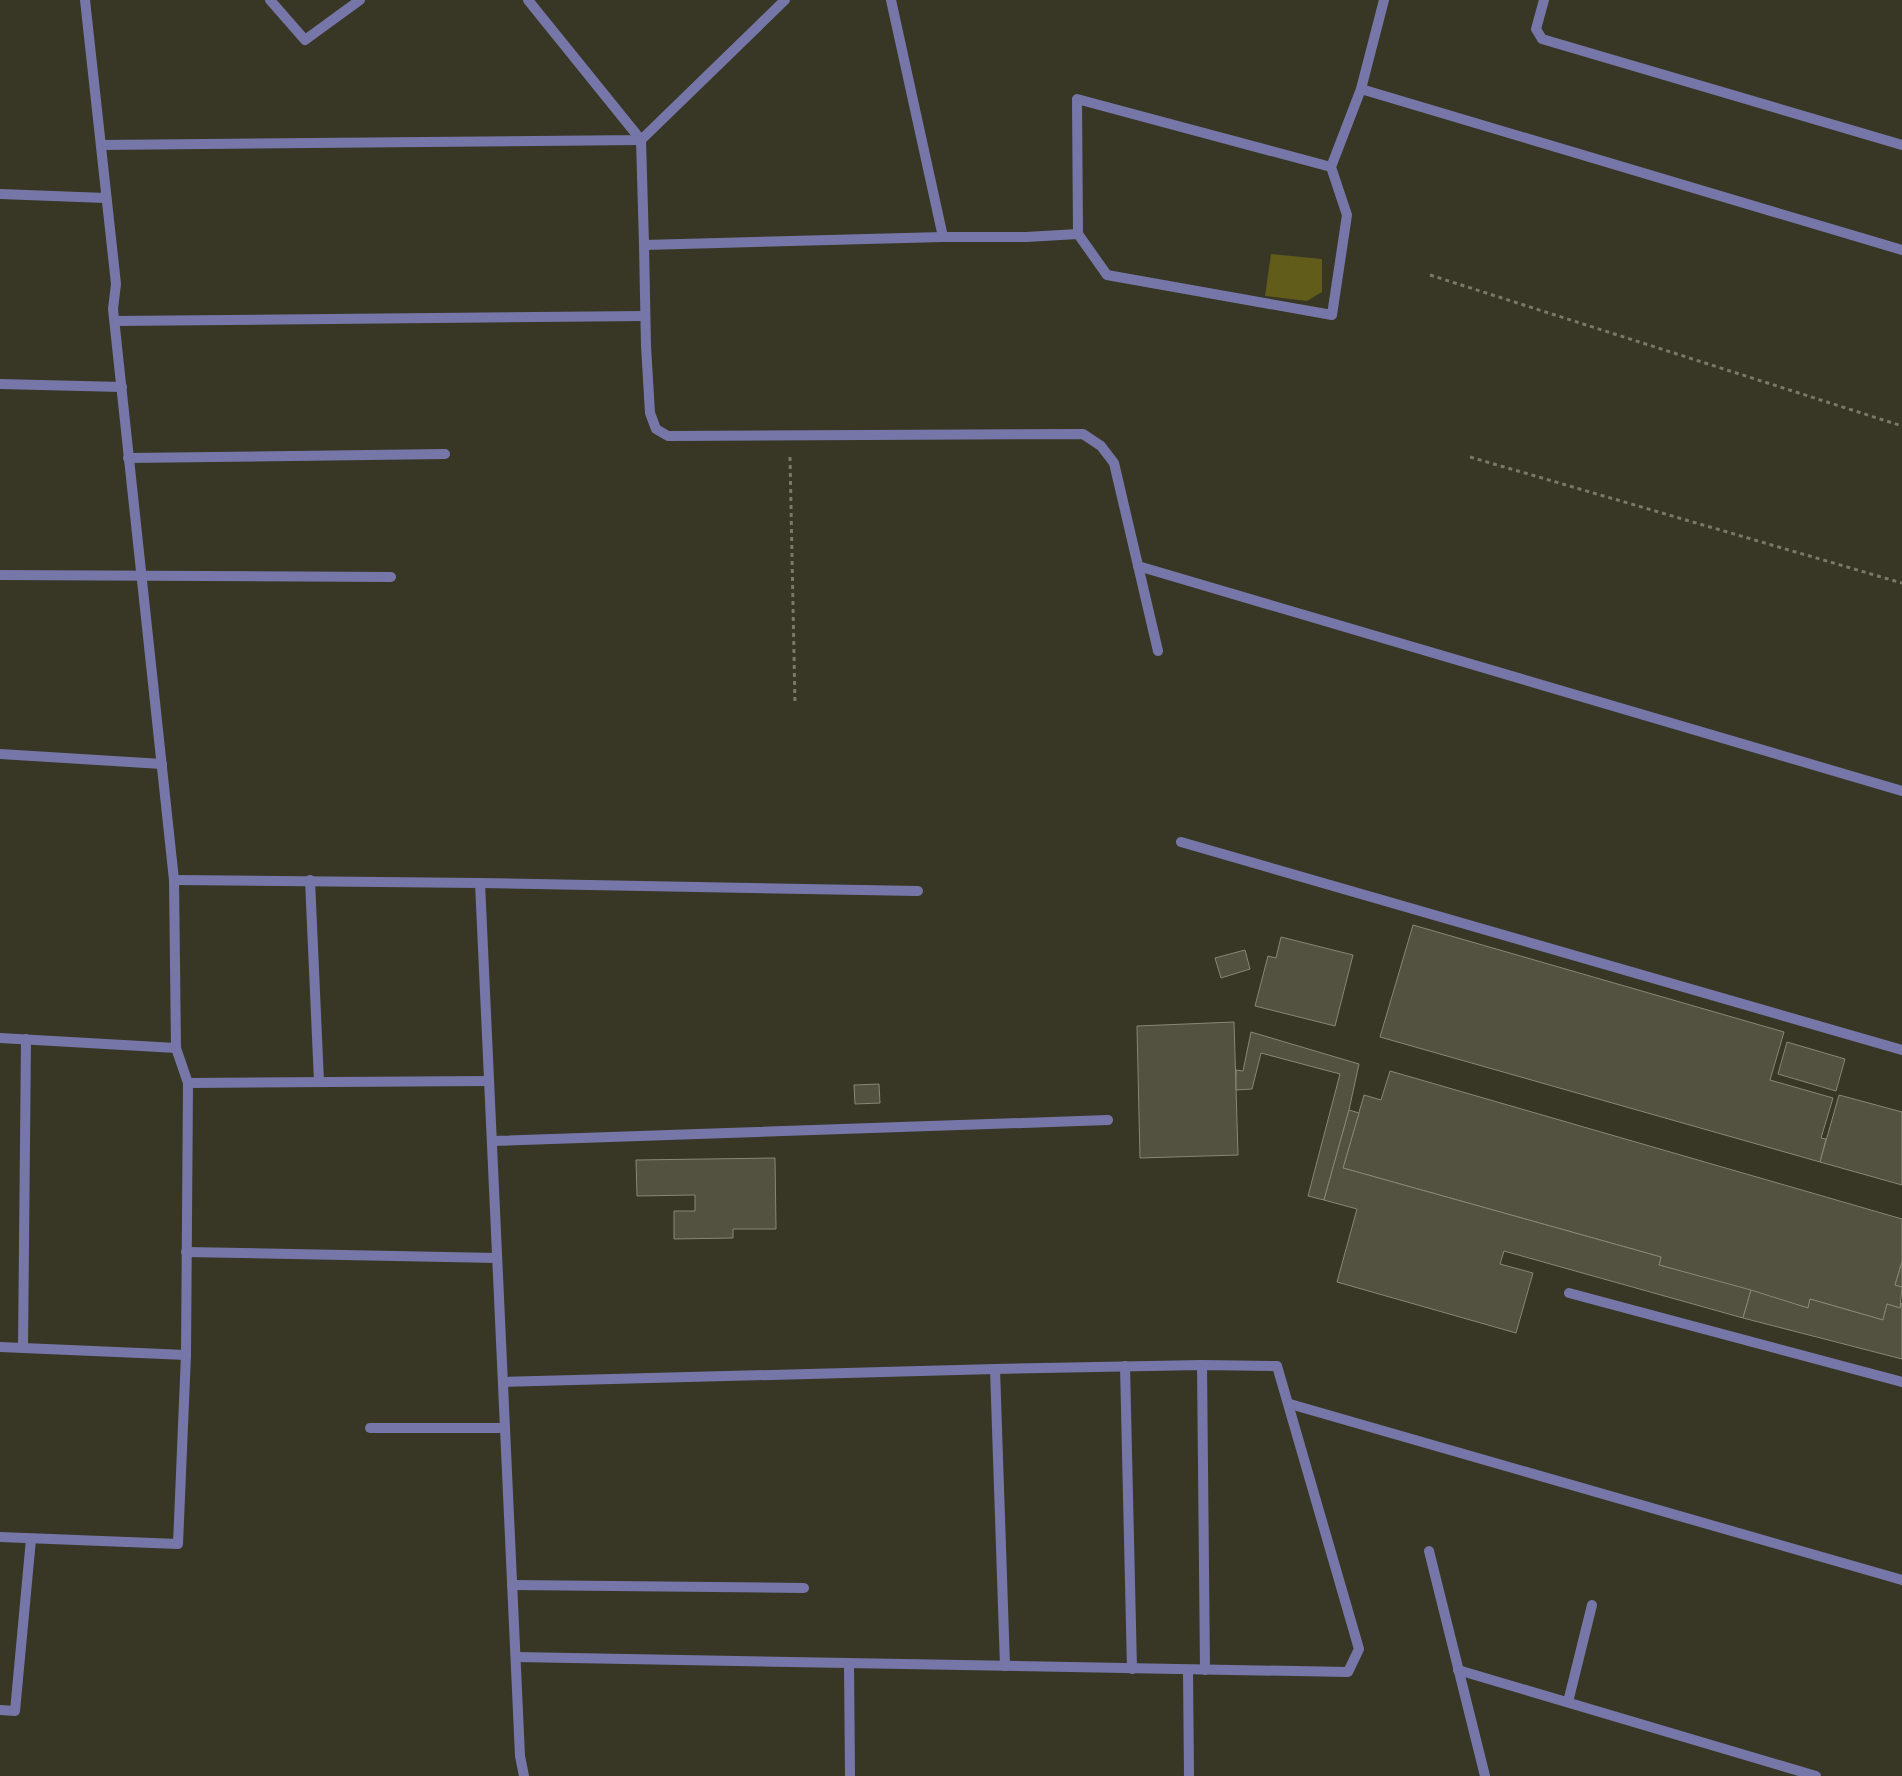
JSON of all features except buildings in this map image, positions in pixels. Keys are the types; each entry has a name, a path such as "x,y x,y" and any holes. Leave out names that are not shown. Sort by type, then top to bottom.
{"street":[{"path":"0,1537 31,1540 178,1544 186,1355 188,1083 176,1048 174,880 114,321 113,309 116,284 85,0"},
{"path":"270,0 305,40 360,0"},
{"path":"528,0 640,140 650,413 656,430 668,436 1083,434 1101,446 1114,463 1158,651"},
{"path":"101,145 640,140 785,0"},
{"path":"891,0 943,237"},
{"path":"1331,167 1077,99 1078,234 1106,275 1332,315 1347,215 1331,167 1361,88 1383,0"},
{"path":"1544,0 1536,29 1542,39 1902,145"},
{"path":"1361,88 1902,250"},
{"path":"0,194 106,198"},
{"path":"644,245 943,237 1026,237 1078,234"},
{"path":"114,321 645,316"},
{"path":"0,384 122,387"},
{"path":"128,458 445,454"},
{"path":"1138,566 1902,791"},
{"path":"0,575 391,577"},
{"path":"0,754 162,764"},
{"path":"1181,842 1902,1050"},
{"path":"174,880 310,880 918,891"},
{"path":"310,880 319,1082"},
{"path":"480,883 520,1756 524,1776"},
{"path":"0,1038 176,1048"},
{"path":"23,1348 26,1040"},
{"path":"188,1083 489,1081"},
{"path":"492,1141 1108,1120"},
{"path":"186,1252 497,1258"},
{"path":"1570,1293 1902,1382"},
{"path":"0,1347 186,1355"},
{"path":"1202,1365 1205,1670"},
{"path":"503,1382 1125,1366 1277,1366 1290,1404 1359,1649 1348,1672 516,1658"},
{"path":"1125,1366 1132,1669"},
{"path":"995,1369 1005,1666"},
{"path":"1290,1404 1902,1580"},
{"path":"370,1428 505,1428"},
{"path":"0,1710 15,1711 31,1540"},
{"path":"1429,1552 1485,1776"},
{"path":"512,1585 804,1588"},
{"path":"1568,1702 1592,1604"},
{"path":"849,1664 850,1776"},
{"path":"1188,1670 1189,1776"},
{"path":"1458,1670 1816,1776"}],"path":[{"path":"1430,275 1902,426"},
{"path":"790,435 795,704"},
{"path":"1470,457 1902,583"}],"shaded area":[{"path":"1271,254 1322,259 1322,292 1307,301 1265,296"}]}
